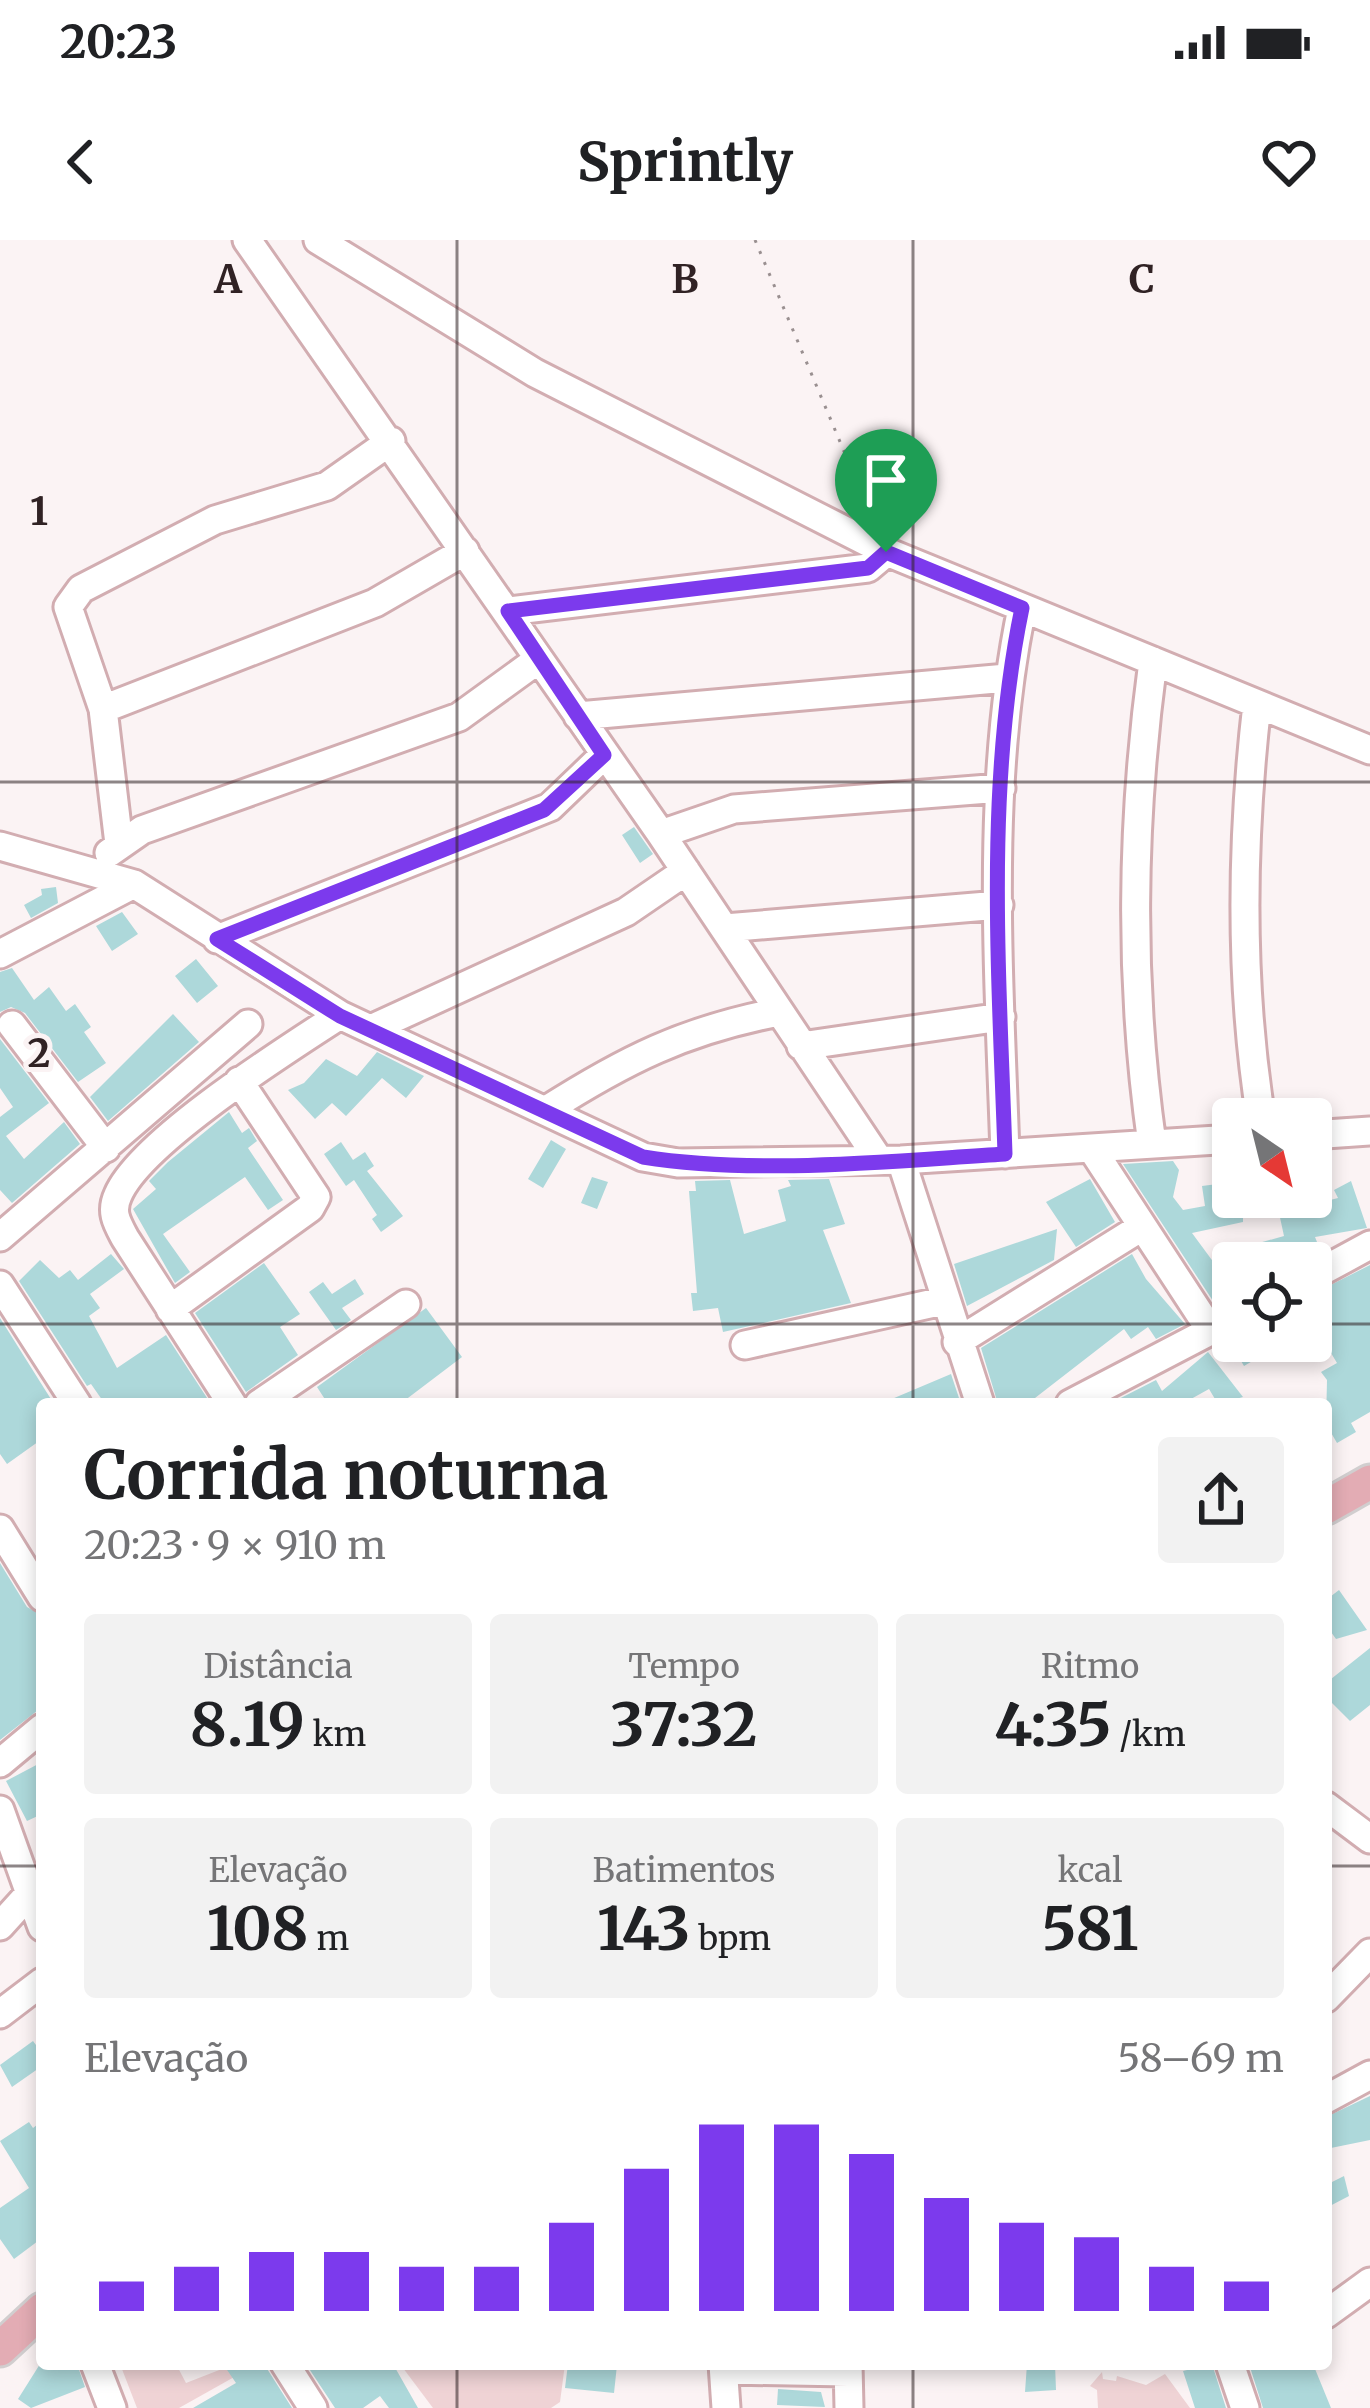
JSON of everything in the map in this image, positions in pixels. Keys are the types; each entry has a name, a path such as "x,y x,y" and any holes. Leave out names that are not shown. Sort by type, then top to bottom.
{"main road":[{"path":"1332,1504 1370,1482"},
{"path":"0,2348 36,2316"}],"street":[{"path":"247,240 391,441 802,1046 890,1160 978,1398"},
{"path":"318,240 535,373 886,552 1370,750"},
{"path":"119,844 103,709 68,607 80,589 215,520 327,485 391,441"},
{"path":"103,709 375,603 465,550"},
{"path":"508,611 868,568 886,552"},
{"path":"1005,1154 1001,788 1007,678 1022,608"},
{"path":"94,869 119,844 142,830 459,717 539,659"},
{"path":"1153,662 1133,850 1135,970 1153,1144"},
{"path":"578,716 1007,678"},
{"path":"1257,704 1247,794 1243,909 1259,1098"},
{"path":"217,939 544,810 604,755"},
{"path":"661,834 734,809 1001,788"},
{"path":"0,846 134,884 340,1016 643,1157 678,1162 890,1160 1212,1140"},
{"path":"373,1028 626,912 686,871"},
{"path":"0,954 134,884"},
{"path":"725,928 999,904"},
{"path":"545,1111 614,1067 676,1037 779,1012"},
{"path":"228,1398 113,1216 116,1198 148,1158 239,1081 340,1016"},
{"path":"802,1046 1001,1017"},
{"path":"2,1230 106,1148 248,1024"},
{"path":"12,1025 106,1148"},
{"path":"170,1310 310,1208 316,1197 239,1081"},
{"path":"1332,1134 1370,1132"},
{"path":"1092,1149 1139,1228 1212,1313"},
{"path":"957,1342 1139,1228"},
{"path":"1332,1266 1370,1245"},
{"path":"0,1285 73,1398"},
{"path":"745,1345 944,1301"},
{"path":"269,1398 406,1304"},
{"path":"1082,1398 1212,1330"},
{"path":"0,1528 36,1587"},
{"path":"0,1763 36,1733"},
{"path":"0,1810 36,1913"},
{"path":"1332,1811 1370,1839"},
{"path":"0,1926 28,1894"},
{"path":"1332,1992 1370,1952"},
{"path":"0,2014 36,1987"},
{"path":"1332,2095 1370,2075"},
{"path":"1332,2310 1370,2282"},
{"path":"96,2370 112,2408"},
{"path":"289,2370 313,2408"},
{"path":"724,2370 726,2408"},
{"path":"848,2370 849,2408"},
{"path":"1232,2370 1245,2408"}],"path":[{"path":"755,240 886,552"}],"shaded area":[{"path":"122,2370 179,2370 186,2383 219,2370 234,2370 236,2376 179,2408 137,2408"},
{"path":"404,2370 564,2370 560,2402 551,2408 433,2408"},
{"path":"1102,2372 1103,2379 1116,2381 1117,2376 1146,2385 1165,2374 1190,2408 1098,2408 1097,2390 1090,2386"}],"building":[{"path":"634,827 653,854 640,863 622,835"},
{"path":"56,887 58,903 31,918 24,905 42,895 41,889"},
{"path":"122,912 138,934 112,951 96,926"},
{"path":"196,959 218,986 197,1003 175,976"},
{"path":"12,968 34,1000 49,987 66,1011 75,1004 91,1027 84,1032 106,1063 78,1082 25,1013 11,1007 0,1012 0,972"},
{"path":"173,1014 199,1042 108,1121 90,1097"},
{"path":"0,1039 49,1103 6,1136 24,1159 64,1122 80,1144 12,1203 0,1190 0,1117 13,1107 0,1088"},
{"path":"377,1052 424,1076 406,1098 382,1078 346,1116 332,1103 315,1119 288,1090 304,1083 326,1059 357,1076"},
{"path":"229,1112 242,1133 249,1128 257,1141 248,1148 283,1200 268,1210 245,1177 163,1234 190,1272 175,1283 133,1209 156,1189 149,1181"},
{"path":"551,1140 566,1149 543,1188 528,1179"},
{"path":"341,1142 353,1160 365,1152 374,1166 367,1171 403,1216 381,1232 372,1219 377,1215 354,1180 346,1186 324,1154"},
{"path":"1173,1161 1179,1170 1173,1197 1183,1210 1205,1206 1202,1186 1212,1185 1212,1218 1243,1218 1243,1222 1192,1233 1212,1260 1212,1299 1123,1164"},
{"path":"592,1177 608,1182 597,1209 581,1203"},
{"path":"829,1179 845,1224 823,1230 851,1303 723,1332 718,1308 693,1311 691,1293 697,1293 689,1191 696,1191 695,1181 730,1180 744,1234 786,1221 778,1190 791,1186 788,1180"},
{"path":"1090,1179 1115,1222 1076,1247 1046,1202"},
{"path":"1351,1181 1367,1228 1315,1237 1317,1242 1262,1242 1284,1236 1280,1218 1332,1218 1332,1200 1338,1198 1334,1190"},
{"path":"1057,1229 1054,1260 967,1306 954,1264"},
{"path":"111,1254 124,1269 90,1294 100,1308 89,1316 117,1368 166,1335 207,1398 101,1398 91,1384 87,1386 19,1281 40,1260 59,1278 70,1270 78,1280"},
{"path":"1132,1254 1146,1279 1185,1324 1156,1339 1148,1327 1131,1339 1124,1329 1035,1398 996,1398 981,1348"},
{"path":"264,1263 300,1314 280,1327 298,1355 246,1392 195,1313"},
{"path":"1370,1265 1370,1412 1351,1423 1356,1432 1337,1443 1332,1434 1332,1398 1327,1398 1327,1380 1321,1372 1337,1363 1332,1355 1332,1284"},
{"path":"355,1279 364,1294 342,1308 351,1320 336,1330 309,1292 323,1282 332,1294"},
{"path":"426,1308 462,1357 408,1398 324,1398 317,1387"},
{"path":"0,1318 50,1398 36,1398 36,1443 7,1464 0,1454"},
{"path":"1208,1352 1243,1397 1214,1398 1209,1389 1193,1398 1121,1398 1156,1380 1162,1391"},
{"path":"951,1374 959,1398 894,1398"},
{"path":"0,1563 27,1607 36,1612 36,1712 0,1740"},
{"path":"1339,1590 1367,1630 1336,1639 1332,1595"},
{"path":"1370,1648 1370,1705 1350,1721 1332,1703 1332,1678"},
{"path":"36,1765 36,1817 27,1821 6,1781"},
{"path":"33,2041 36,2045 36,2070 12,2087 0,2065"},
{"path":"1370,2096 1370,2140 1332,2148 1332,2114"},
{"path":"29,2122 36,2126 36,2242 14,2259 0,2239 0,2208 29,2188 0,2141"},
{"path":"1344,2176 1349,2196 1332,2205 1332,2182"},
{"path":"36,2370 79,2370 85,2387 31,2408 18,2399"},
{"path":"227,2370 268,2370 292,2408 193,2408 236,2383"},
{"path":"310,2370 396,2370 418,2408 389,2408 380,2396 363,2408 335,2408"},
{"path":"567,2370 616,2370 614,2393 565,2388"},
{"path":"1027,2370 1055,2370 1056,2390 1025,2392"},
{"path":"1214,2370 1226,2408 1195,2408 1183,2371"},
{"path":"1251,2370 1315,2370 1331,2408 1263,2408"},
{"path":"778,2389 821,2392 825,2407 777,2405"}],"route":[{"path":"886,552 1022,608 1007,678 999,847 1005,1154 778,1162 678,1162 643,1157 340,1016 217,939 544,810 604,755 508,611 868,568 886,552"}]}
